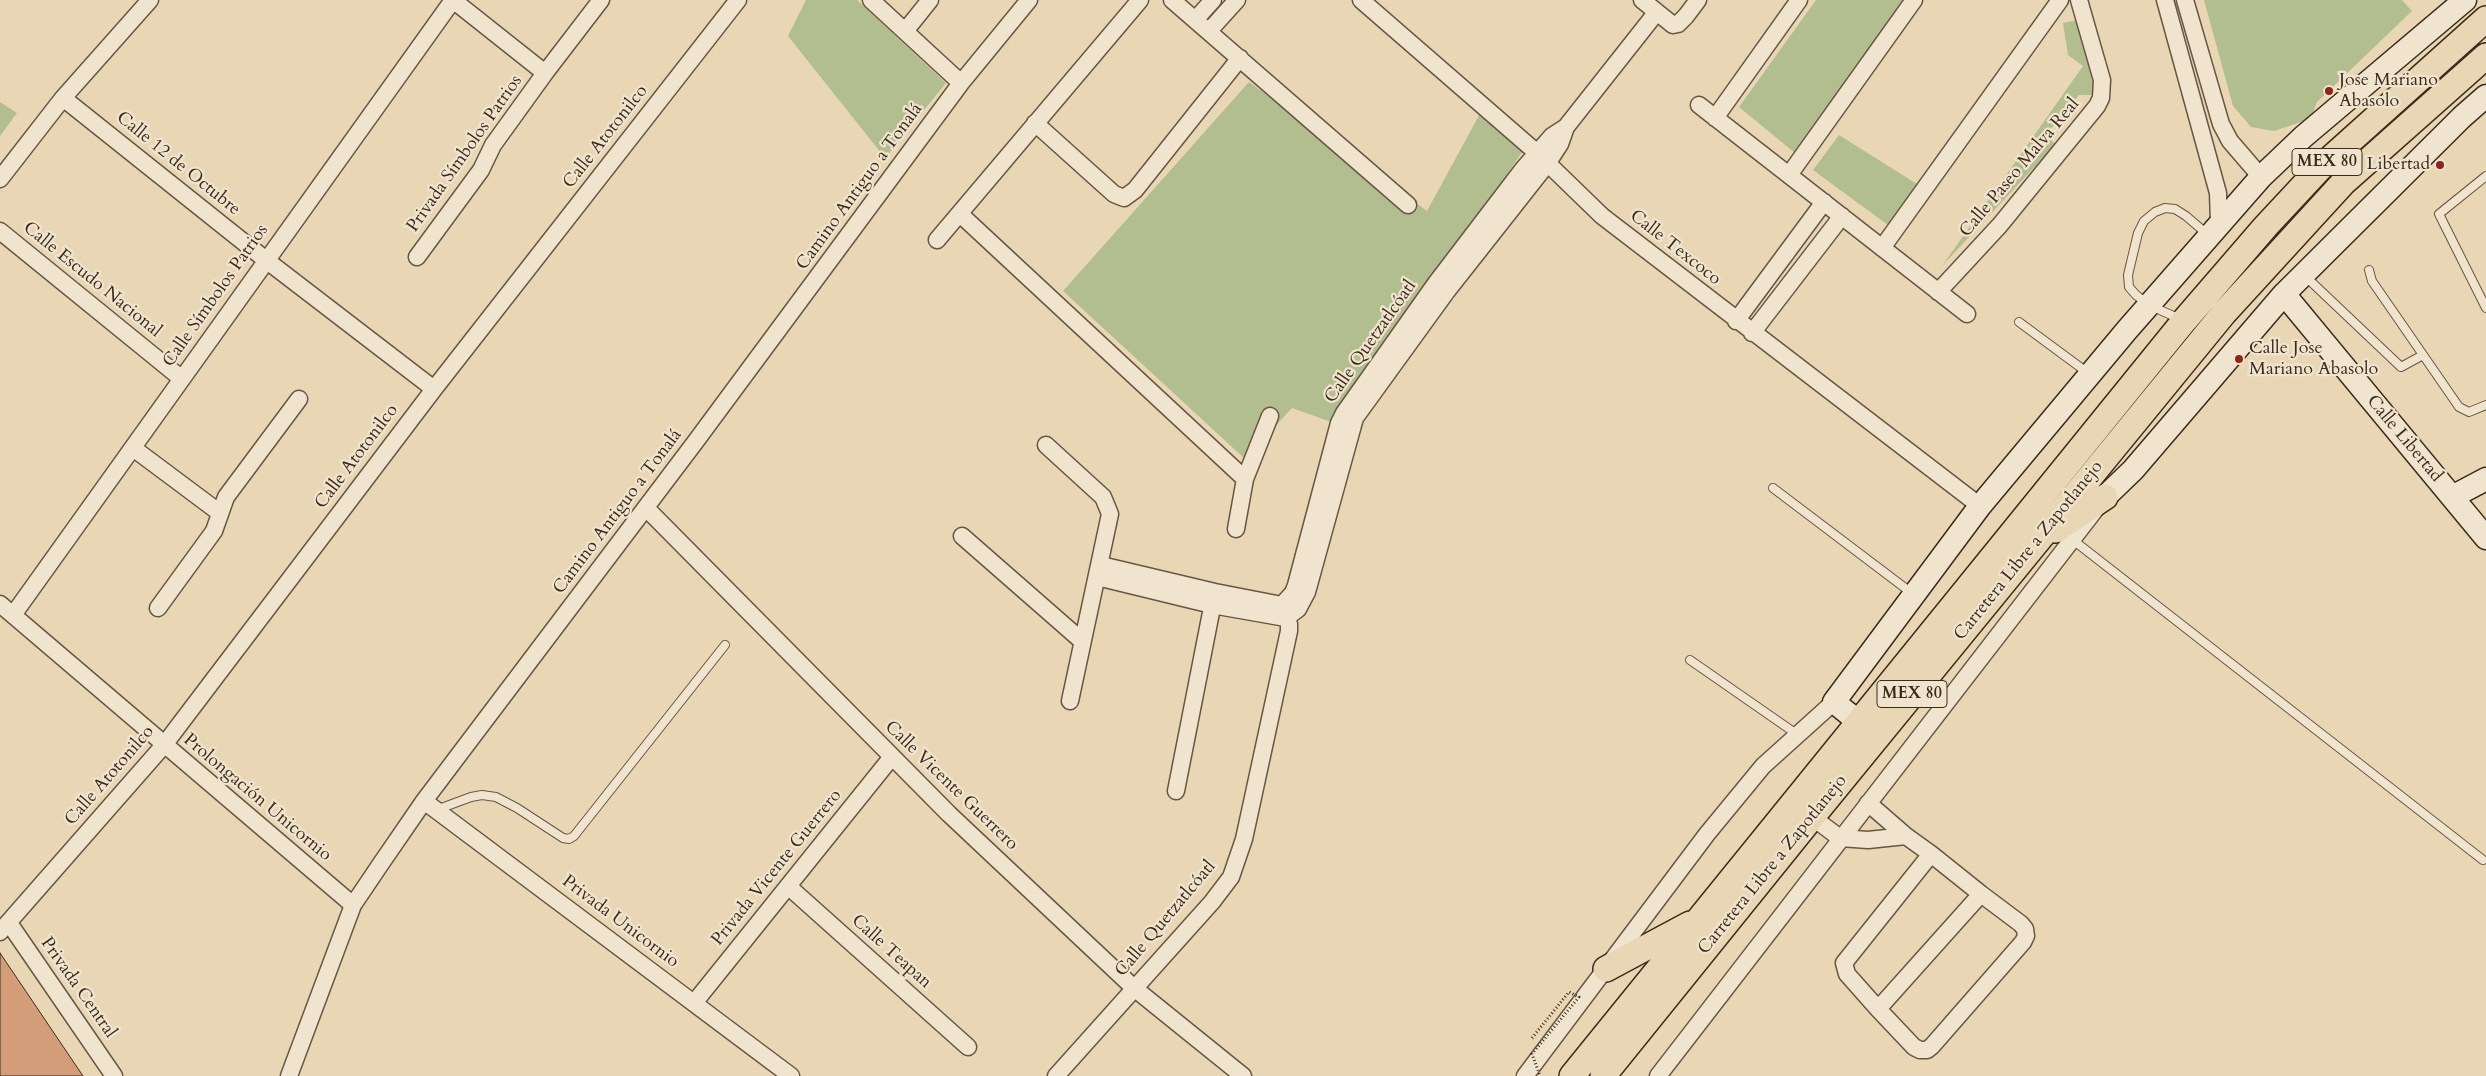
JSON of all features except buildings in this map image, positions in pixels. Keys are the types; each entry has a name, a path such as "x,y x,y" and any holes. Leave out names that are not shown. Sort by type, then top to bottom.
{"main road":[{"name":"Carretera Libre a Zapotlanejo","path":"1572,1076 2184,321 2266,226 2321,168 2486,19"},
{"name":"Carretera Libre a Zapotlanejo","path":"1603,1076 2224,313 2343,183 2442,93 2486,56"},
{"path":"2034,546 2105,497"},
{"path":"1606,969 1700,918"}],"street":[{"path":"0,179 63,98 150,0"},
{"name":"Privada Símbolos Patrios","path":"453,0 545,73"},
{"name":"Calle Símbolos Patrios","path":"13,615 453,0"},
{"name":"Privada Símbolos Patrios","path":"417,257 481,170 493,145 601,0"},
{"name":"Calle Atotonilco","path":"4,927 164,746 434,389 738,0"},
{"path":"871,0 906,30 961,83"},
{"path":"906,30 930,0"},
{"name":"Camino Antiguo a Tonalá","path":"289,1076 353,905 430,806 646,508 961,83 1029,0"},
{"path":"937,240 1140,0"},
{"path":"1172,0 1408,205"},
{"path":"1195,20 1213,0"},
{"path":"1209,31 1237,0"},
{"path":"1642,0 1669,24 1678,24 1698,0"},
{"path":"1715,118 1799,0"},
{"path":"1789,175 1914,0"},
{"path":"1882,248 2060,0"},
{"name":"Calle Paseo Malva Real","path":"1938,292 2000,225 2097,106 2101,98 2102,80 2079,0"},
{"path":"2165,0 2218,193 2214,229"},
{"path":"2185,0 2221,124 2230,141 2261,177"},
{"path":"1525,1076 1707,834 1763,766 1834,702 1980,506 2148,304 2261,177 2303,137 2466,0"},
{"name":"Calle Texcoco","path":"1370,3 1602,216 1736,321 1980,506"},
{"name":"Calle Quetzatlcóatl","path":"1056,1076 1212,902 1231,877 1244,839 1289,631 1284,611 1296,585 1339,423 1344,413 1448,268 1541,158 1552,136 1566,127 1656,13"},
{"path":"2406,51 2462,116"},
{"path":"1035,123 1114,194 1124,198 1135,190 1240,58"},
{"name":"Carretera Libre a Zapotlanejo","path":"2105,497 2133,470 2284,294 2462,116 2486,96"},
{"name":"Calle 12 de Octubre","path":"63,98 266,260 434,389"},
{"path":"1699,105 1967,314"},
{"path":"1736,321 1824,202"},
{"path":"960,214 1244,479"},
{"path":"1752,333 1842,216"},
{"name":"Calle Escudo Nacional","path":"0,231 182,379"},
{"name":"Calle Libertad","path":"2284,294 2486,538"},
{"path":"158,608 214,531 226,497 299,399"},
{"path":"1236,529 1244,479 1270,416"},
{"path":"1046,445 1103,497 1108,505 1109,522 1070,701"},
{"path":"133,448 220,513"},
{"path":"2452,498 2486,479"},
{"path":"1658,1076 2105,497"},
{"name":"Calle Vicente Guerrero","path":"646,508 892,758 1134,988 1243,1076"},
{"path":"962,536 1082,641"},
{"path":"1099,571 1214,598 1284,611"},
{"path":"1176,791 1214,598"},
{"name":"Prolongación Unicornio","path":"0,604 164,746 353,905"},
{"path":"1834,702 1860,723"},
{"name":"Privada Vicente Guerrero","path":"694,1003 892,758"},
{"path":"1868,803 1906,836 1931,854 2021,924 2026,936 1927,1050 1914,1047 1847,974 1844,963 1931,854"},
{"name":"Privada Unicornio","path":"430,806 791,1076"},
{"path":"1812,817 1840,838 1868,840 1906,836"},
{"name":"Calle Teapan","path":"789,886 968,1047"},
{"path":"1878,1009 1981,894"},
{"name":"Privada Central","path":"4,927 114,1076"}],"lane":[{"path":"2486,176 2439,214 2486,308"},
{"path":"2184,321 2148,304 2136,296 2129,287 2128,276 2138,233 2144,221 2155,212 2165,208 2175,209 2214,229"},
{"path":"2369,270 2372,280 2463,411 2474,411 2486,405"},
{"path":"2304,275 2401,367 2423,355"},
{"path":"2019,322 2090,374"},
{"path":"1772,488 1915,595"},
{"path":"2073,540 2483,860"},
{"path":"430,806 482,795 496,797 517,808 563,838 568,839 574,836 725,645"},
{"path":"1690,660 1798,735"}],"path":[{"path":"1532,1038 1569,992 1579,997 1532,1054 1540,1076"}],"green space":[{"path":"806,0 857,0 946,83 885,158 788,36"},
{"path":"1816,0 1907,0 1795,153 1739,107"},
{"path":"2204,0 2402,0 2412,11 2317,102 2310,119 2274,131 2251,127 2233,106"},
{"path":"2077,20 2096,95 2079,95 2045,136 2056,144 1942,266 2083,66 2068,55 2063,23"},
{"path":"1249,82 1427,211 1483,108 1525,148 1334,423 1292,408 1245,459 1063,291"},
{"path":"0,102 17,113 0,136"},
{"path":"1839,135 1920,186 1892,228 1813,170"}],"place":[{"name":"Jose Mariano Abasolo","path":"2329,91"},
{"name":"Libertad","path":"2440,165"},
{"name":"Calle Jose Mariano Abasolo","path":"2239,359"}]}
